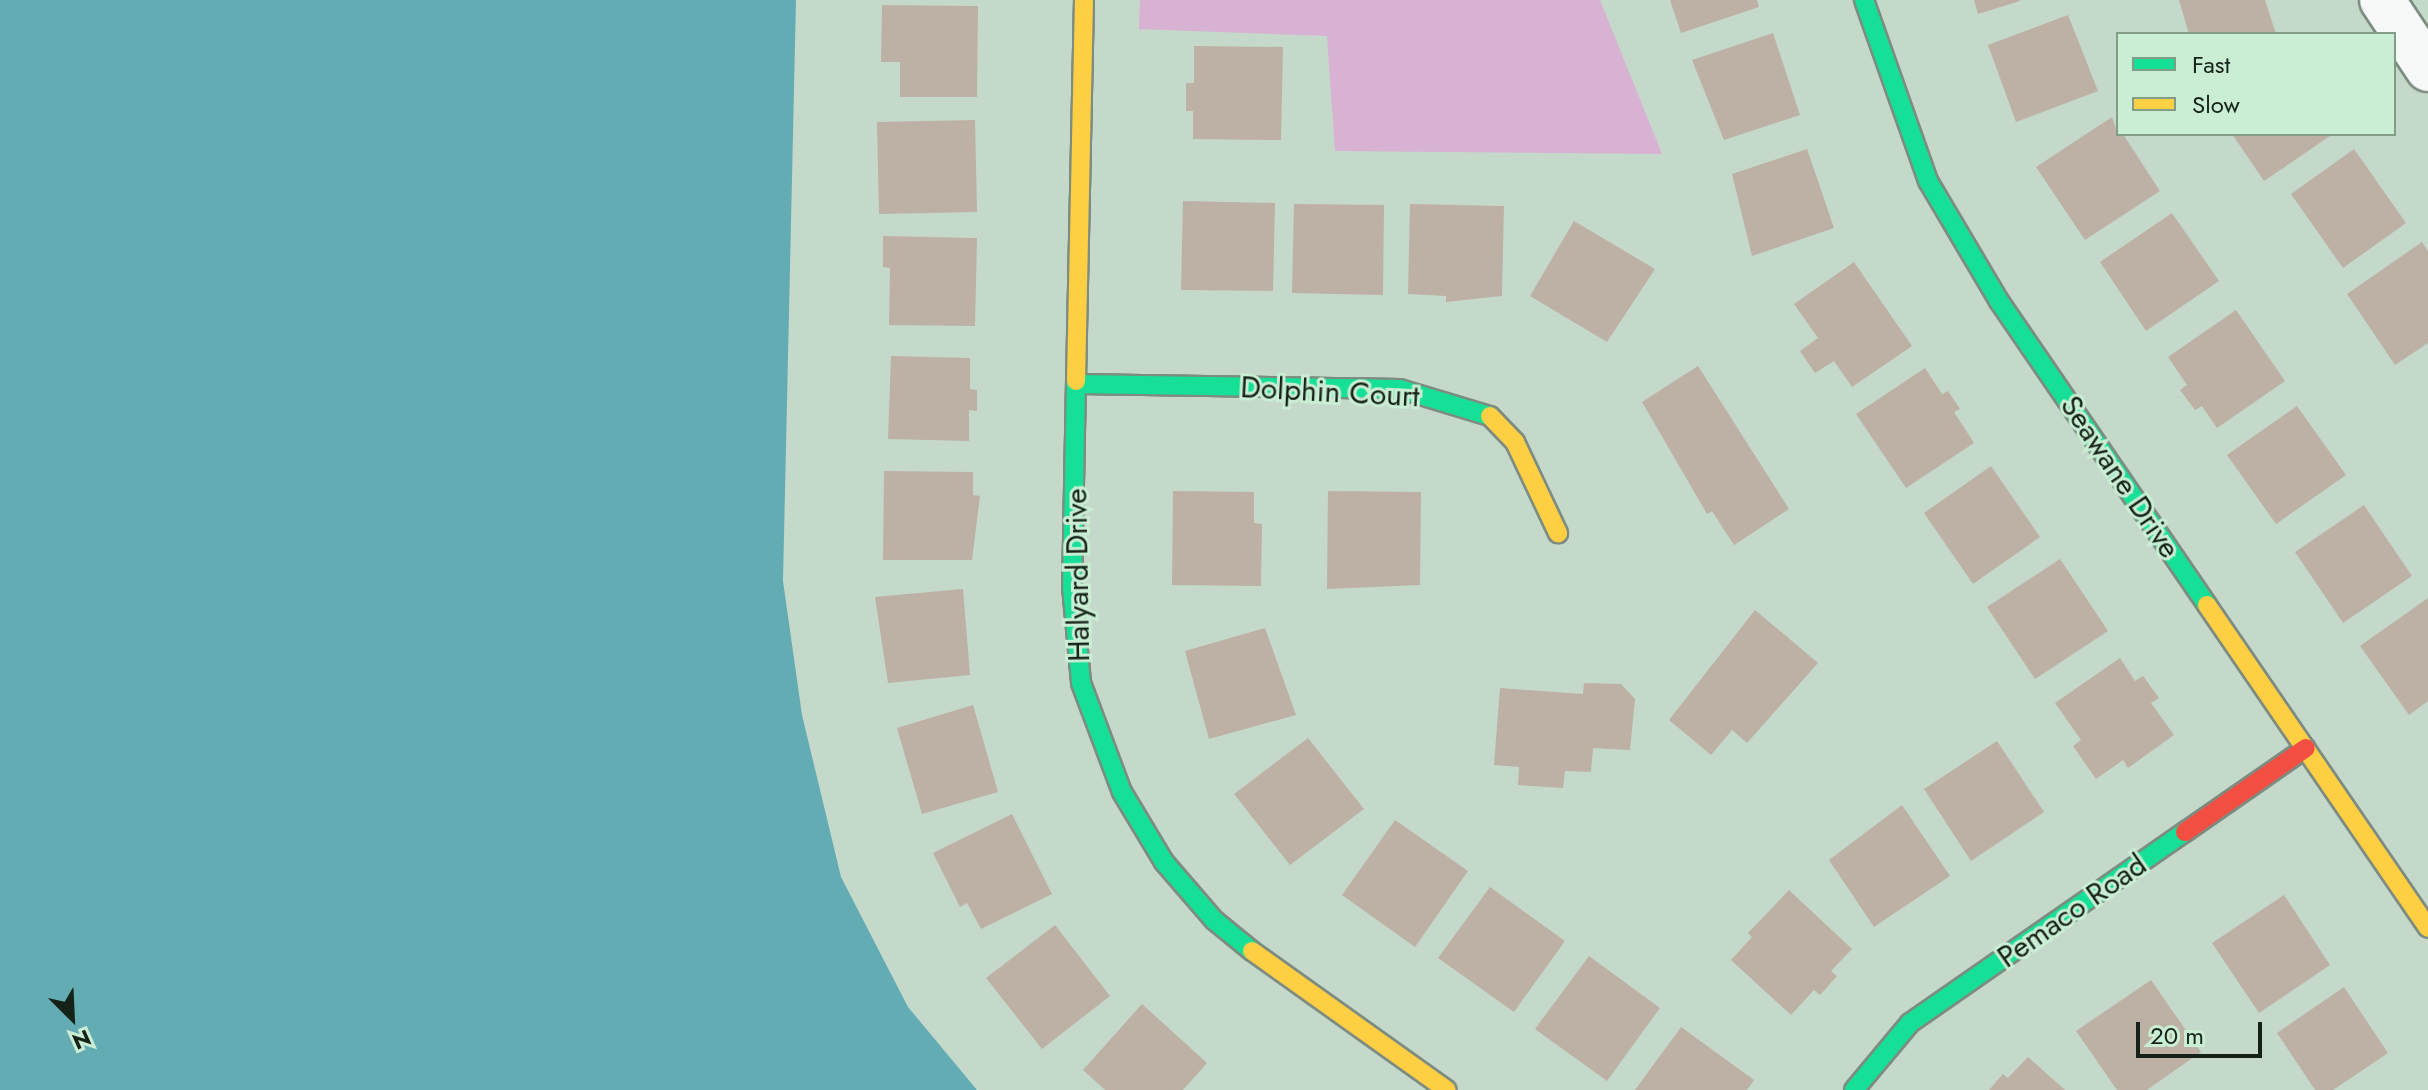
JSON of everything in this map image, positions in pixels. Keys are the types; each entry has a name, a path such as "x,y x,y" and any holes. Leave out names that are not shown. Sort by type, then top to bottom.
{"street":[{"name":"Halyard Drive","path":"1084,0 1072,587 1081,683 1122,792 1164,862 1214,920 1284,977 1447,1090"},
{"name":"Seawane Drive","path":"1864,0 1928,181 1999,301 2428,928"},
{"path":"2382,0 2428,69"},
{"name":"Dolphin Court","path":"1077,384 1400,389 1463,404 1498,420 1515,442 1558,533"},
{"name":"Pemaco Road","path":"1854,1090 1910,1023 2306,748"}],"shaded area":[{"path":"1140,0 1600,0 1662,154 1335,151 1327,36 1139,29"}],"water":[{"path":"0,0 796,0 783,581 802,715 841,877 908,1007 977,1090 0,1090"}],"building":[{"path":"1670,0 1757,0 1759,7 1681,33"},
{"path":"1974,0 2020,0 2020,1 1978,14"},
{"path":"2179,0 2265,0 2275,32 2188,32"},
{"path":"882,5 978,6 977,97 900,97 900,62 881,62"},
{"path":"2068,15 2098,91 2016,122 1988,45"},
{"path":"1773,33 1800,115 1724,140 1692,60"},
{"path":"1194,46 1283,47 1281,140 1193,139 1193,111 1186,111 1186,83 1194,83"},
{"path":"2112,117 2116,136 2124,136 2160,191 2085,240 2036,167"},
{"path":"975,120 977,212 879,214 877,122"},
{"path":"2233,136 2330,136 2264,181"},
{"path":"1807,149 1834,228 1752,256 1732,174"},
{"path":"2354,149 2406,223 2343,268 2291,194"},
{"path":"1183,201 1275,203 1273,291 1181,290"},
{"path":"1294,204 1384,205 1383,295 1292,293"},
{"path":"1410,204 1504,206 1502,296 1446,302 1446,296 1408,294"},
{"path":"2172,213 2219,281 2146,331 2100,262"},
{"path":"1574,221 1655,269 1607,342 1530,296"},
{"path":"883,236 977,238 975,326 889,325 890,268 883,267"},
{"path":"2422,242 2428,251 2428,343 2395,365 2347,294"},
{"path":"1854,262 1912,346 1852,387 1834,361 1815,373 1800,351 1818,338 1794,304"},
{"path":"2236,310 2285,381 2217,428 2202,406 2195,410 2180,390 2187,385 2168,357"},
{"path":"891,356 970,358 970,389 977,390 977,411 969,410 969,441 888,439"},
{"path":"1698,366 1789,509 1734,545 1712,511 1707,514 1642,402"},
{"path":"1925,368 1942,394 1948,391 1960,409 1954,412 1974,443 1906,488 1856,414"},
{"path":"2297,406 2346,475 2276,524 2227,455"},
{"path":"1991,466 2040,537 1973,584 1924,513"},
{"path":"884,471 973,472 973,495 980,496 972,560 883,560"},
{"path":"1173,491 1254,492 1254,523 1262,524 1261,586 1172,585"},
{"path":"1328,491 1421,492 1420,585 1327,589"},
{"path":"2364,505 2412,576 2343,623 2295,552"},
{"path":"2060,559 2108,631 2035,679 1987,607"},
{"path":"963,589 970,675 888,683 875,597"},
{"path":"2428,598 2428,701 2409,715 2360,646"},
{"path":"1755,610 1818,663 1747,743 1732,730 1711,755 1669,720"},
{"path":"1265,628 1296,715 1209,739 1185,651"},
{"path":"2120,658 2135,681 2143,676 2159,698 2151,703 2174,735 2128,768 2123,760 2096,779 2073,746 2081,740 2055,703"},
{"path":"1584,683 1621,684 1635,699 1630,750 1593,748 1591,772 1565,771 1563,788 1518,785 1519,767 1494,765 1500,688 1583,694"},
{"path":"973,705 998,792 922,814 897,728"},
{"path":"1308,738 1364,809 1290,865 1234,794"},
{"path":"1997,741 2044,812 1971,861 1924,789"},
{"path":"1902,805 1950,876 1874,927 1829,860"},
{"path":"1012,814 1052,894 981,929 967,903 960,907 933,853"},
{"path":"1395,820 1468,871 1415,947 1342,895"},
{"path":"1490,887 1565,941 1514,1012 1438,958"},
{"path":"1789,890 1852,949 1831,971 1837,976 1820,995 1814,990 1791,1015 1731,960 1752,937 1748,933"},
{"path":"2284,895 2330,965 2259,1013 2212,943"},
{"path":"1055,925 1110,996 1042,1049 986,978"},
{"path":"1589,956 1660,1008 1607,1081 1535,1029"},
{"path":"2151,980 2201,1052 2147,1090 2117,1090 2076,1031"},
{"path":"2344,987 2388,1053 2333,1090 2315,1090 2277,1033"},
{"path":"1142,1004 1207,1063 1183,1090 1105,1090 1083,1070"},
{"path":"1681,1027 1754,1080 1747,1090 1635,1090"},
{"path":"2028,1057 2065,1090 1989,1090 2003,1074 2008,1078"}],"traffic: fast":[{"path":"1864,0 1928,181 1999,301 2207,605"},
{"path":"1076,381 1072,587 1081,683 1122,792 1164,862 1214,920 1252,951"},
{"path":"1077,384 1400,389 1490,416"},
{"path":"1854,1090 1910,1023 2185,832"}],"traffic: slow":[{"path":"1076,381 1084,0"},
{"path":"1490,416 1515,442 1558,533"},
{"path":"2207,605 2428,928"},
{"path":"1252,951 1447,1090"}],"traffic: jam":[{"path":"2185,832 2306,748"}]}
